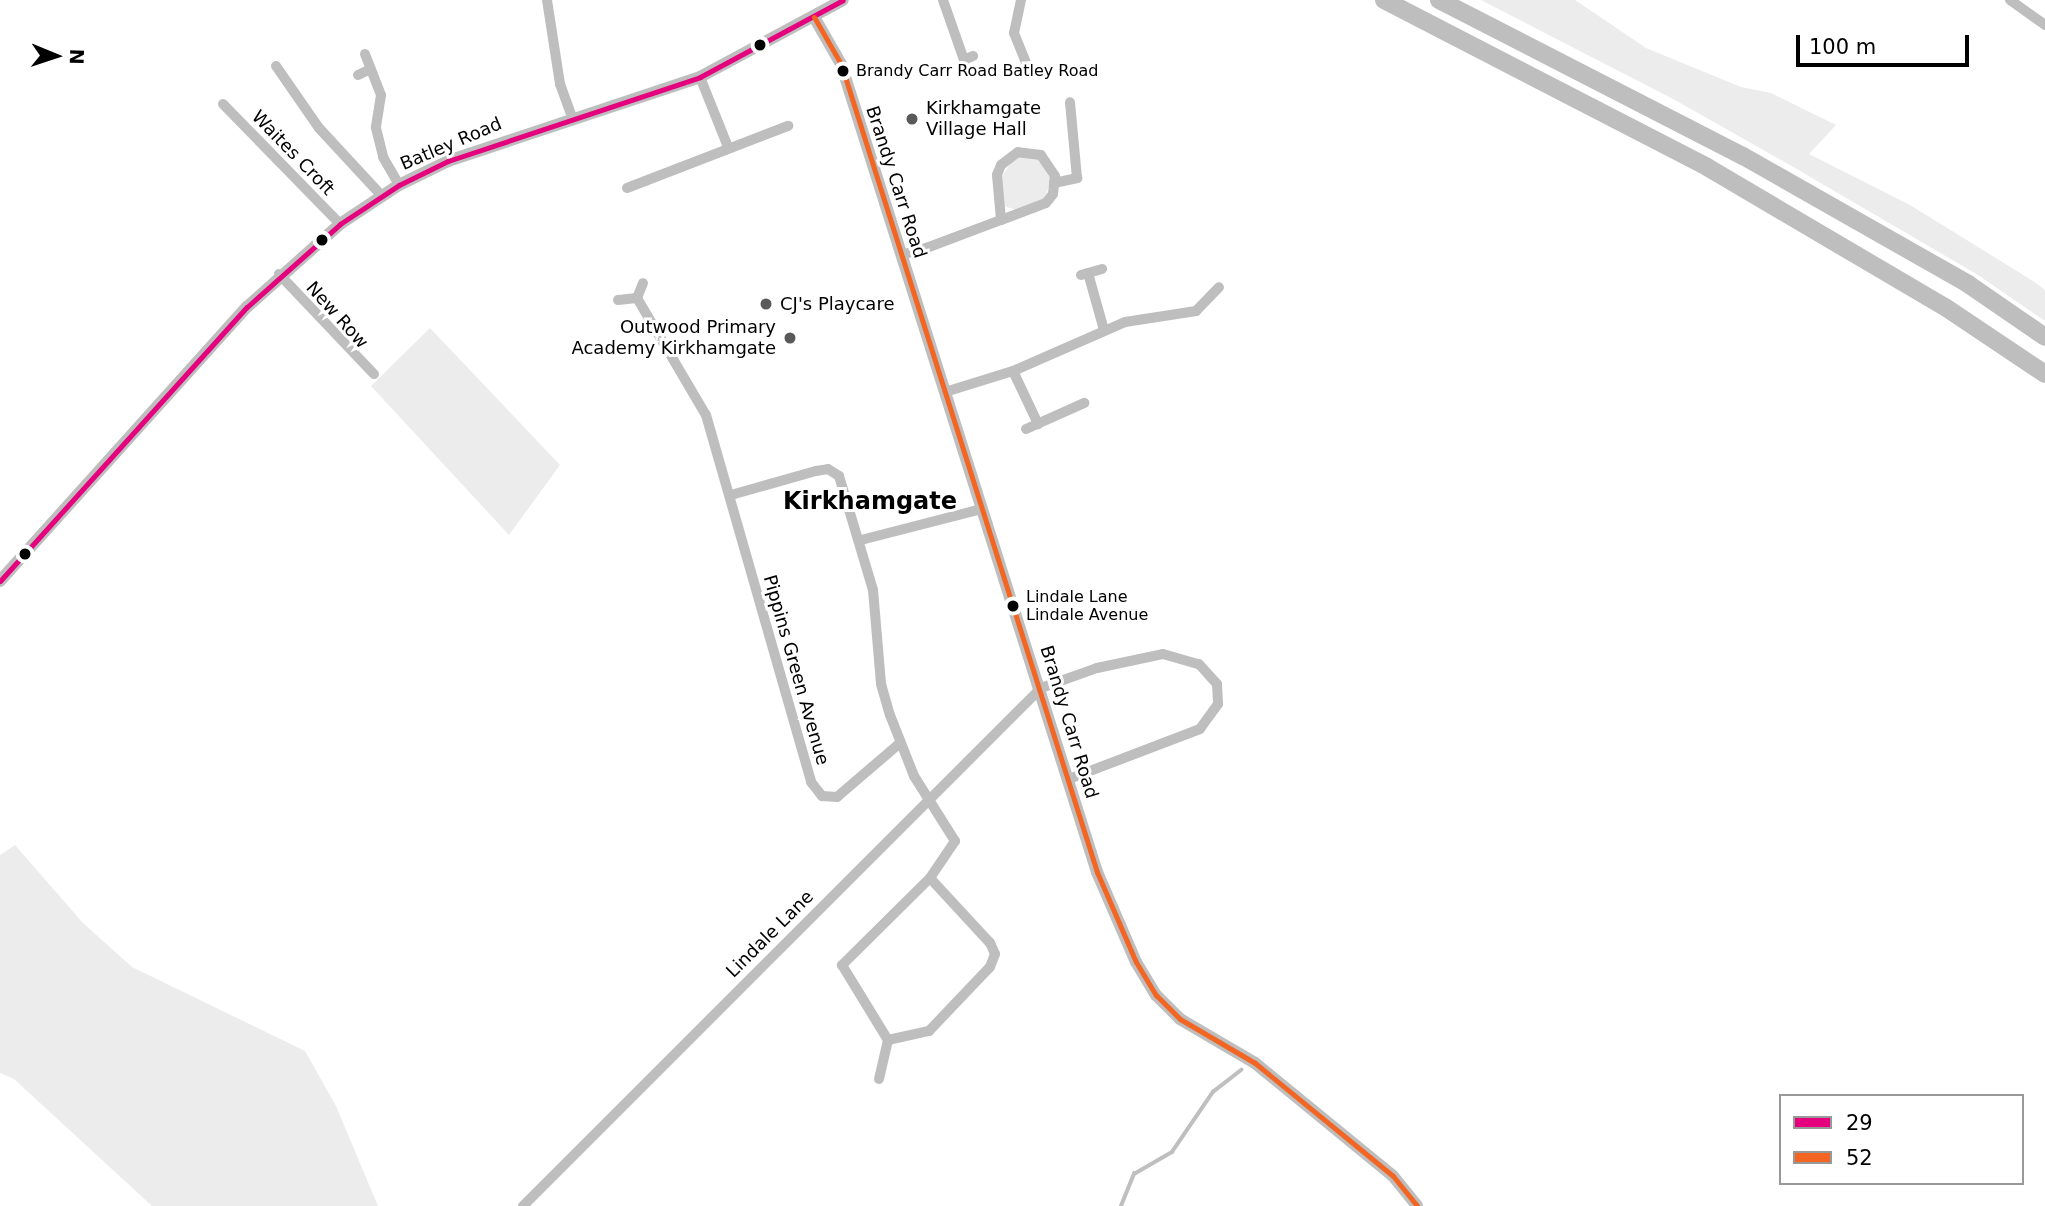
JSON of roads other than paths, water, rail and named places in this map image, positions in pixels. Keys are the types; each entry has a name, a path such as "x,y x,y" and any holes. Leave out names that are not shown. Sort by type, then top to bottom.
{"highway":[{"path":"1384,0 1707,167 1945,307 2045,374"},
{"path":"1439,0 1743,156 1968,284 2045,337"}],"street":[{"path":"547,0 560,84 572,117"},
{"name":"Batley Road","path":"0,581 279,274 340,224 399,185 448,160 572,117 701,77 843,0"},
{"path":"943,0 964,60 972,56"},
{"path":"1021,0 1014,33 1027,63"},
{"path":"2010,0 2045,25"},
{"name":"Brandy Carr Road","path":"814,17 841,64 1111,908 1156,995 1180,1019 1255,1063 1393,1177 1417,1206"},
{"path":"365,54 381,94 376,128 381,147 399,185"},
{"path":"276,66 319,128 382,196"},
{"path":"358,75 371,69"},
{"path":"701,77 728,147"},
{"path":"1054,183 1077,178 1070,102"},
{"name":"Waites Croft","path":"223,104 340,224"},
{"path":"627,188 788,126"},
{"path":"901,255 1001,220 1046,204 1054,183 1049,163 1041,155 1028,151 1009,156 997,175 1001,220"},
{"path":"1102,269 1084,274 1104,330"},
{"name":"New Row","path":"279,274 374,374"},
{"path":"618,300 637,299 643,283"},
{"path":"946,392 1013,371 1125,322 1196,311 1219,287"},
{"name":"Pippins Green Avenue","path":"637,299 706,415 811,782 822,796 837,797 900,743"},
{"path":"1013,371 1038,424"},
{"path":"1026,429 1084,403"},
{"path":"731,495 828,469 839,476 860,540 881,637 881,684 900,743 955,841 930,878 842,965 888,1040 879,1079"},
{"path":"860,540 982,509"},
{"path":"1041,688 1097,668 1163,654 1199,664 1220,691 1216,710 1200,729 1069,779"},
{"name":"Lindale Lane","path":"523,1206 929,796 1041,688"},
{"path":"888,1040 929,1031 990,967 995,954 930,878"}],"waterway":[{"path":"1121,1206 1134,1174 1172,1152 1213,1092 1241,1070"}],"place":[{"name":"Brandy Carr Road Batley Road","path":"843,71"},
{"name":"Kirkhamgate Village Hall","path":"912,119"},
{"name":"CJ's Playcare","path":"766,304"},
{"name":"Outwood Primary Academy Kirkhamgate","path":"790,338"},
{"name":"Lindale Lane Lindale Avenue","path":"1013,606"}],"district":[{"name":"Kirkhamgate","path":"870,502"}]}
